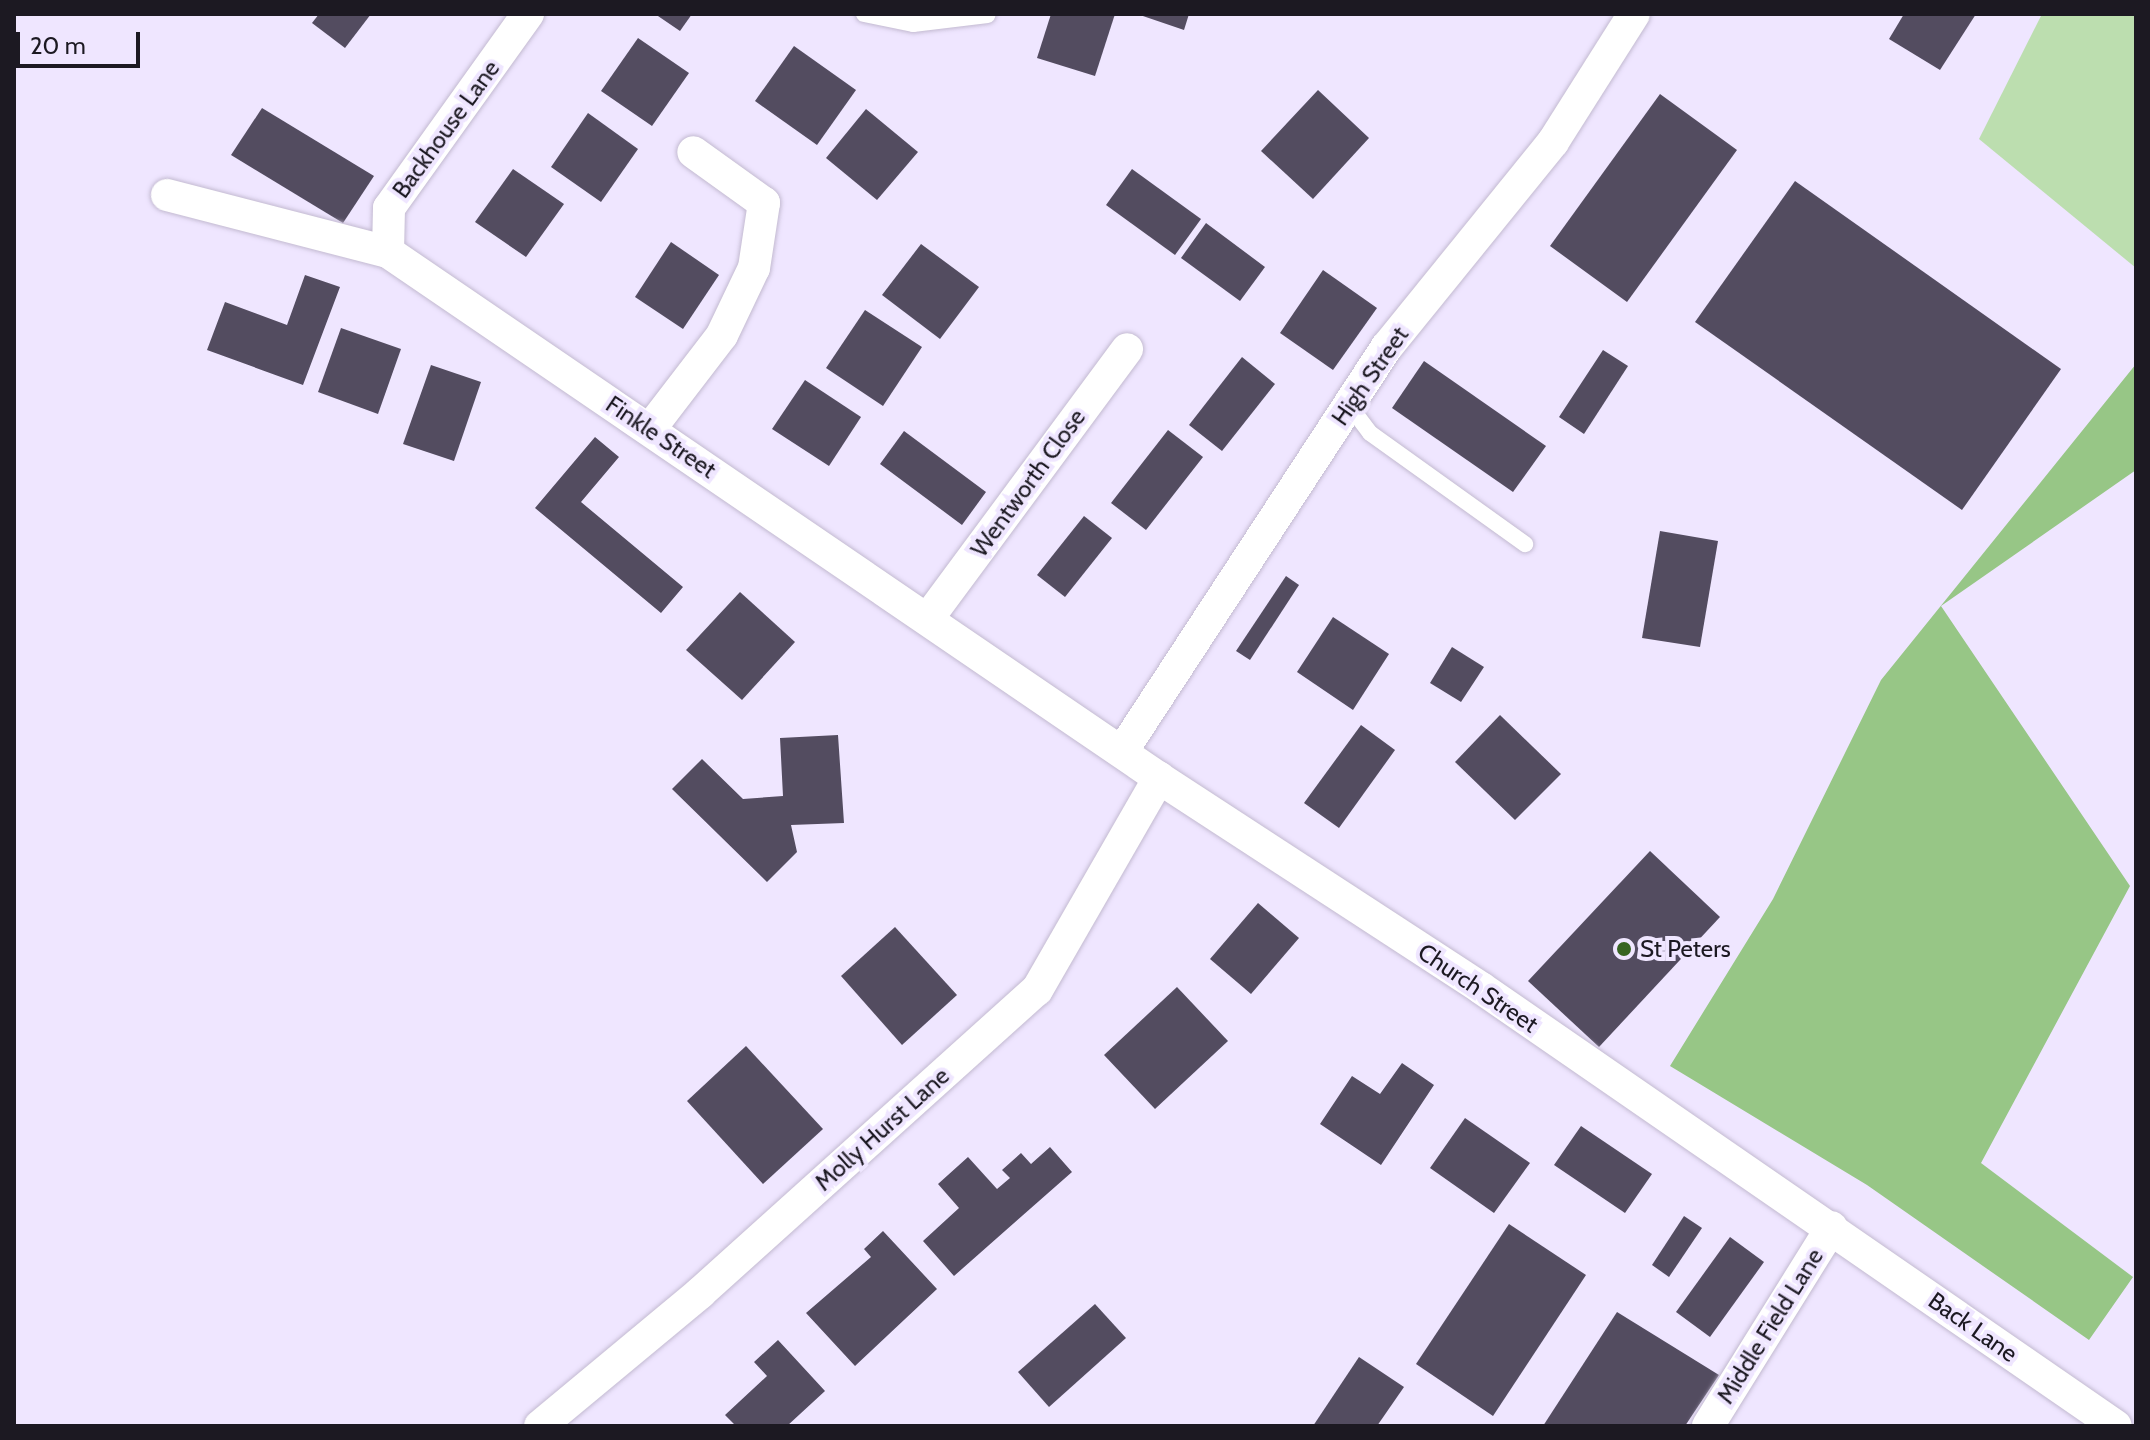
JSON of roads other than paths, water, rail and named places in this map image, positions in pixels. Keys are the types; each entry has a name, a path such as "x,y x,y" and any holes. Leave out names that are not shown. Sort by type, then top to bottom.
{"street":[{"name":"Backhouse Lane","path":"388,252 389,208 528,14"},
{"name":"High Street","path":"1123,750 1387,347 1553,142 1634,14"},
{"path":"650,429 722,335 754,268 764,203 693,152"},
{"name":"Finkle Street","path":"167,195 388,252 1123,750"},
{"name":"Wentworth Close","path":"929,617 1127,349"},
{"name":"Church Street","path":"1123,750 1159,778 1832,1227"},
{"name":"Molly Hurst Lane","path":"540,1426 700,1293 1037,990 1159,778"},
{"name":"Middle Field Lane","path":"1708,1426 1832,1227"},
{"name":"Back Lane","path":"1832,1227 2116,1426"}],"lane":[{"path":"864,14 913,24 987,15"},
{"path":"1349,405 1370,433 1525,544"}],"place":[{"name":"St Peters","path":"1624,949"}]}
